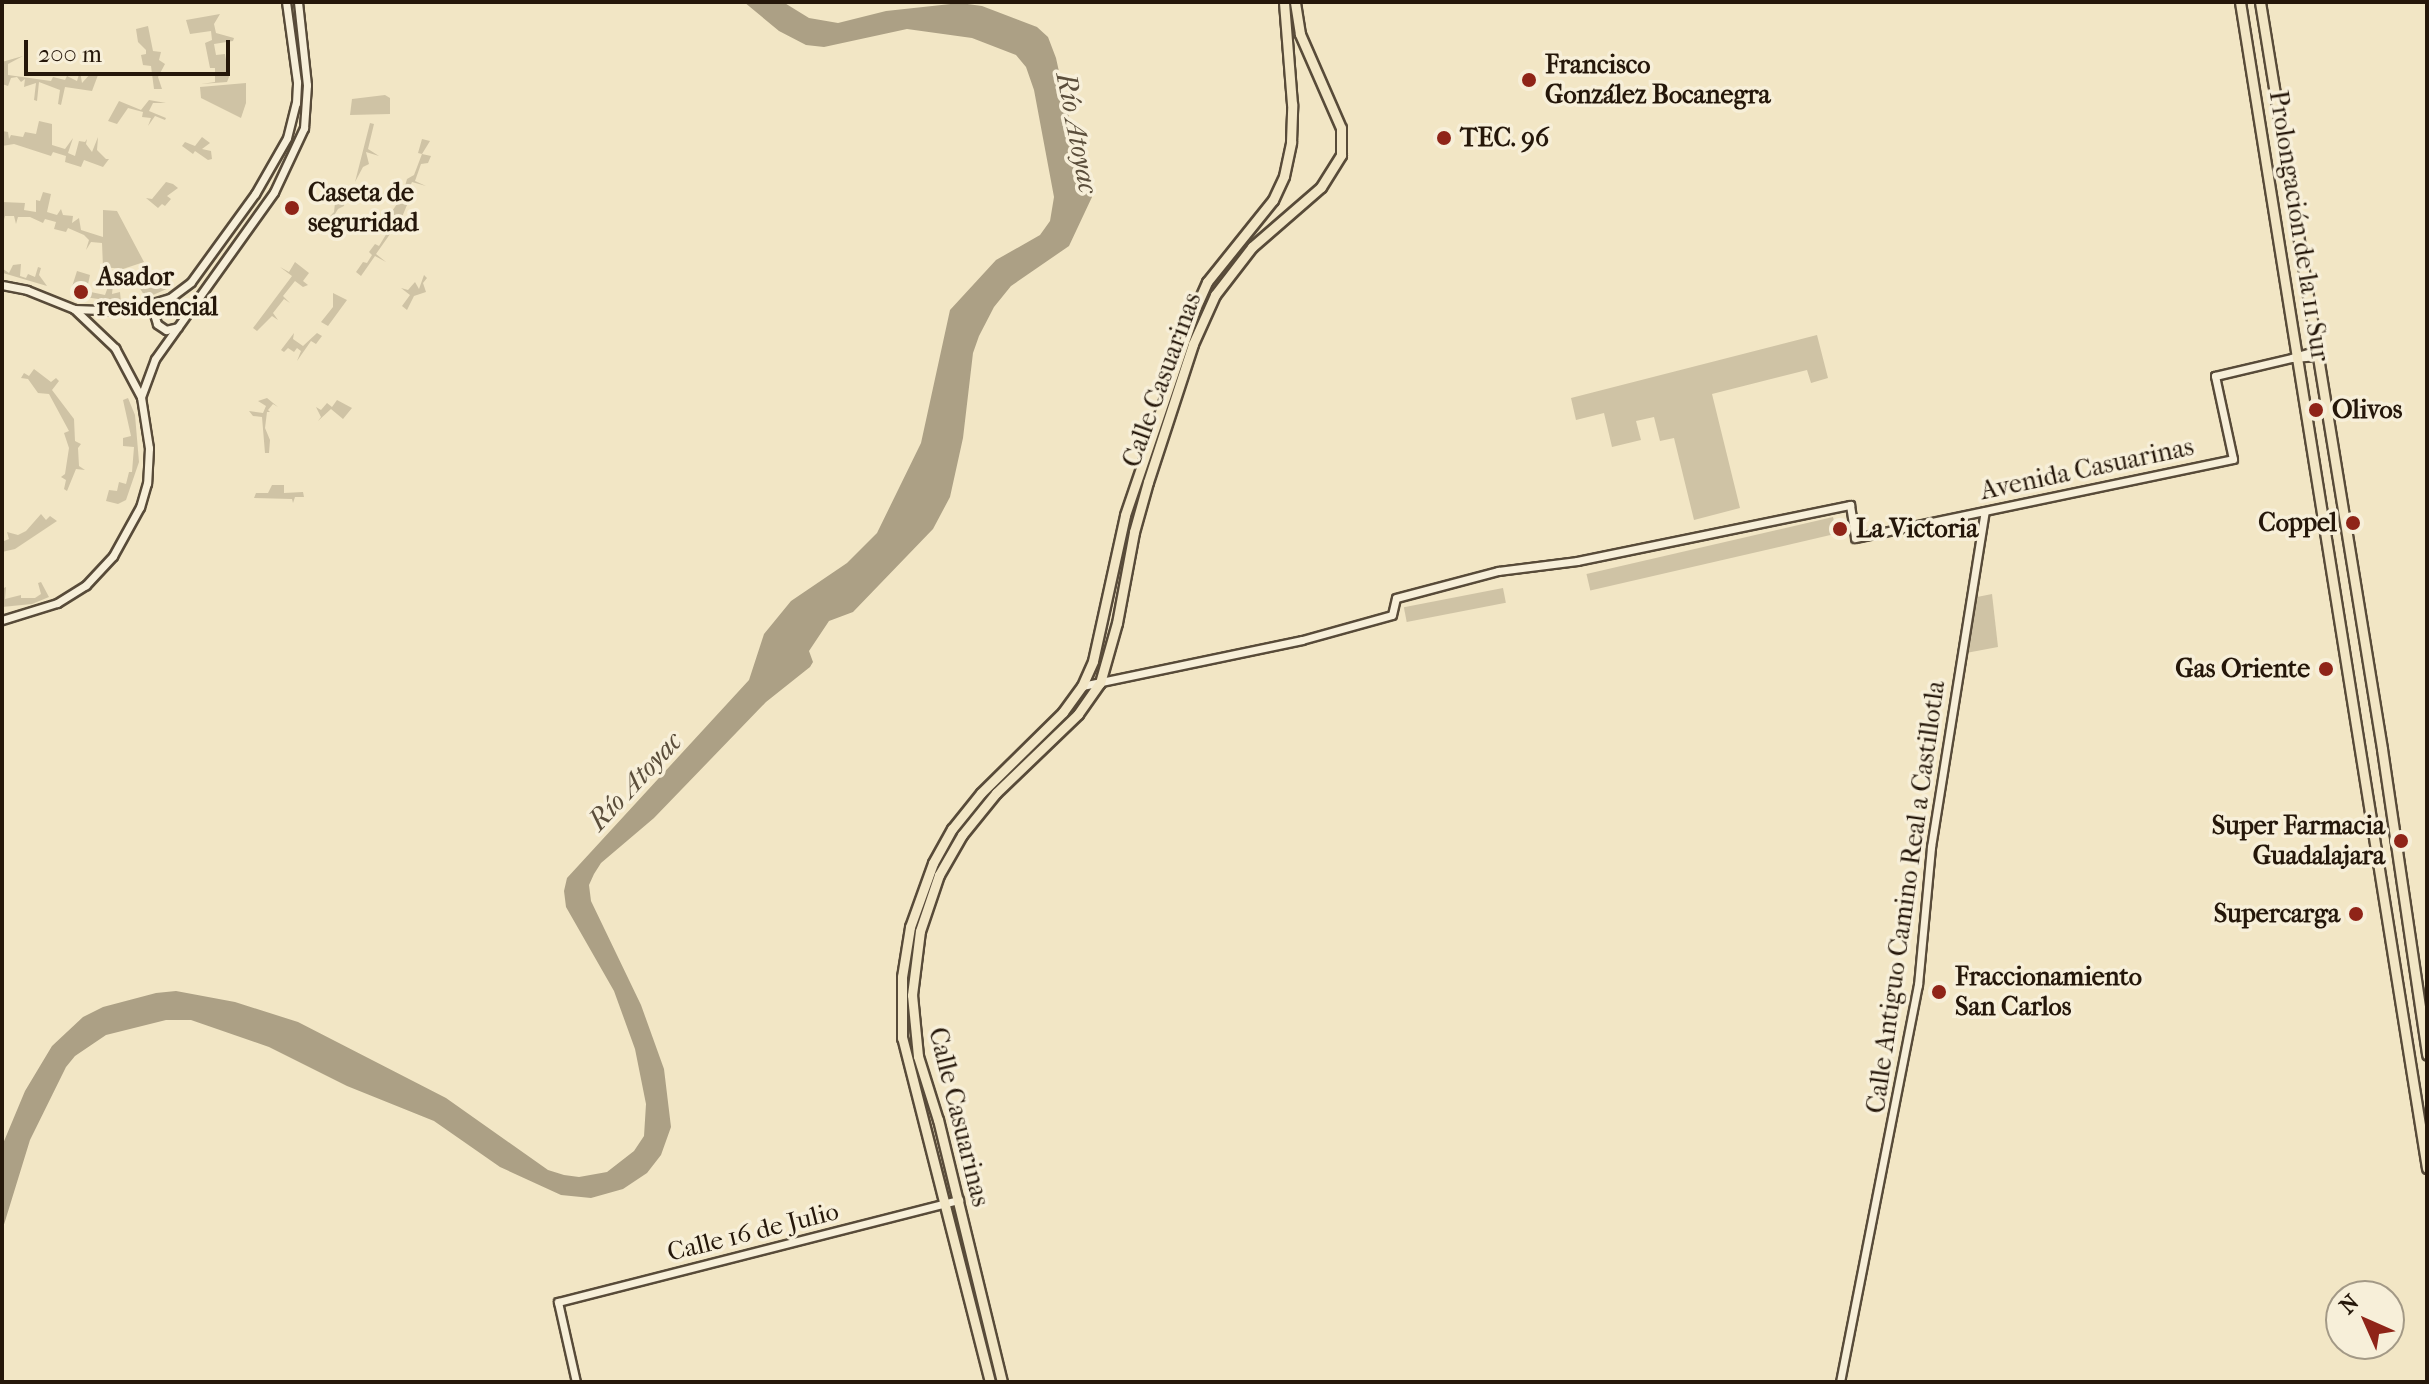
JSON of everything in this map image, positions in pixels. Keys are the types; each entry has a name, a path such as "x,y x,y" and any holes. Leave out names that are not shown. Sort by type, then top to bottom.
{"main road":[{"name":"Calle Casuarinas","path":"990,1382 902,1038 902,977 910,927 933,863 952,829 981,793 1063,712 1082,686 1101,631 1122,527 1195,309 1207,282 1273,200 1288,158 1292,104 1284,2"},
{"name":"Calle Casuarinas","path":"1002,1382 913,1025 914,959 924,914 947,860 976,816 1078,714 1100,683 1117,623 1139,511 1180,382 1210,305 1243,257 1321,187 1336,169 1341,155 1341,128 1300,34 1295,2"},
{"name":"Prolongación de la 11 Sur","path":"2240,2 2427,1168"},
{"name":"Prolongación de la 11 Sur","path":"2260,2 2427,1055"},
{"path":"2256,98 2276,94"},
{"path":"1237,242 1235,253 1243,257"}],"street":[{"path":"2,285 27,290 74,309 126,311 157,304 191,282 251,199 280,152 296,103 286,2"},
{"path":"141,397 155,359 274,192 304,128 307,99 298,2"},
{"path":"289,19 301,17"},
{"path":"251,199 267,184 273,185 274,192"},
{"path":"157,304 154,317 159,327 169,330 182,324"},
{"path":"2,620 33,613 82,588 113,556 128,533 147,483 148,429 141,397 115,348 74,309"},
{"path":"2296,357 2318,353"},
{"name":"Avenida Casuarinas","path":"1100,683 1302,640 1392,615 1396,598 1498,571 1577,561 1850,505 1855,538 2233,459 2215,376 2296,357"},
{"name":"Calle Antiguo Camino Real a Castillotla","path":"1840,1382 1918,985 1931,847 1985,511"},
{"path":"1082,686 1100,683"},
{"name":"Calle 16 de Julio","path":"576,1382 558,1302 959,1200"}],"shaded area":[{"path":"744,2 783,2 809,18 838,23 886,11 960,3 982,6 1037,27 1048,37 1056,58 1076,149 1092,197 1069,246 1011,286 994,307 979,336 973,353 963,438 950,497 933,529 853,612 829,621 809,651 813,662 810,667 766,702 654,818 601,863 589,885 591,901 641,1005 664,1069 671,1127 661,1155 647,1173 623,1189 591,1198 561,1195 500,1167 434,1121 347,1086 269,1047 191,1020 166,1020 106,1035 75,1056 66,1067 30,1140 2,1231 2,1146 25,1091 52,1046 83,1017 103,1007 156,993 176,991 235,1002 298,1022 446,1098 548,1170 564,1175 579,1177 607,1172 634,1151 644,1136 646,1104 635,1049 614,991 566,907 564,891 567,878 749,680 764,634 791,601 847,563 877,533 921,443 950,310 996,260 1040,235 1050,221 1054,197 1034,90 1026,67 1016,55 972,38 907,29 824,47 806,45 779,31"},
{"path":"220,14 214,24 216,33 234,38 233,41 214,44 216,55 225,54 229,77 227,82 201,84 215,82 215,68 210,68 205,43 212,40 211,31 190,34 186,20"},
{"path":"148,26 153,51 161,52 159,60 165,64 158,77 162,89 154,89 151,66 143,65 141,55 146,54 146,50 138,42 136,29"},
{"path":"23,56 8,64 8,75 51,81 53,77 65,80 67,76 77,81 80,71 82,83 91,73 98,75 92,91 65,87 61,105 58,104 60,90 39,82 37,101 34,100 36,83 24,87 25,79 21,82 17,77 11,78 8,86 2,84 2,62"},
{"path":"246,83 246,103 241,118 201,98 200,87"},
{"path":"385,95 390,98 390,114 350,115 352,99"},
{"path":"149,100 166,103 153,103 149,111 165,120 155,116 148,126 151,118 142,117 143,112 128,108 117,124 108,121 119,101 141,110"},
{"path":"39,121 52,124 52,145 65,149 73,138 68,153 75,156 79,141 85,142 87,139 86,144 92,152 98,137 97,150 109,159 103,167 84,160 81,167 65,162 66,156 53,152 51,156 14,144 2,146 2,131 8,132 9,139 11,135 23,137 25,132 36,134"},
{"path":"370,123 374,124 368,149 379,156 366,152 369,164 363,167 355,182"},
{"path":"202,137 210,143 202,149 211,151 212,159 208,160 195,151 193,154 182,146 185,142 195,146"},
{"path":"422,139 430,141 422,154 418,153"},
{"path":"422,154 431,156 428,163 421,164 415,181 426,186 412,182 408,191 412,193 402,217 376,254 386,262 375,256 361,276 356,272 363,262 367,263 372,255 369,252 375,244 379,246 390,228 395,217 390,214 402,197 407,179 414,175"},
{"path":"166,182 178,188 167,196 171,199 165,206 162,204 158,208 146,198 152,199"},
{"path":"43,192 51,194 47,212 57,215 61,209 63,215 73,216 72,223 79,218 81,230 103,237 103,210 117,211 144,262 123,269 103,267 102,243 91,242 86,250 89,240 84,235 68,228 66,232 54,229 56,222 45,219 43,223 30,217 18,217 16,224 14,216 5,216 2,227 2,202 25,203 24,210 36,212 36,200 40,201"},
{"path":"341,197 345,201 344,206 338,209 322,235 310,226 319,228 334,212 335,203"},
{"path":"295,262 309,273 303,281 308,285 303,287 295,281 283,296 290,303 284,299 273,313 278,320 272,316 257,331 253,328 292,276 280,267 289,272"},
{"path":"21,264 20,276 26,278 28,274 35,277 38,267 41,268 39,275 47,286 3,273 3,269 9,273 13,265"},
{"path":"77,271 90,275 87,289 77,286 79,295 70,293"},
{"path":"159,272 169,288 146,298 139,287 160,285"},
{"path":"424,275 427,278 423,283 426,292 414,296 407,310 402,306 410,295 401,288 408,290 415,282 419,289"},
{"path":"109,284 113,284 112,294 120,292 121,302 84,297 86,291 105,295"},
{"path":"333,293 347,300 328,326 321,322 333,307"},
{"path":"294,333 293,339 303,346 317,333 322,336 316,344 311,341 297,361 301,351 297,348 294,352 288,348 284,352 281,350"},
{"path":"1817,335 1828,378 1811,383 1807,370 1712,394 1740,508 1694,520 1674,438 1660,441 1654,417 1636,421 1641,440 1612,447 1604,413 1576,420 1571,398"},
{"path":"34,369 51,382 56,378 59,381 52,390 74,419 75,441 81,444 78,448 79,466 85,470 76,469 67,491 64,489 66,480 61,477 65,474 69,448 64,433 69,431 49,394 38,393 28,379 21,378 24,373 29,376"},
{"path":"128,398 135,415 139,462 126,500 118,504 106,501 109,490 117,491 119,482 126,484 129,472 132,472 134,447 123,446 123,438 131,436 123,400"},
{"path":"267,398 278,407 273,404 267,412 265,428 270,440 269,453 265,453 262,417 253,416 249,411 263,413 266,406 258,401"},
{"path":"337,400 352,408 343,419 331,409 318,421 321,417 316,407 321,410 327,403 332,407"},
{"path":"272,485 284,485 284,493 303,492 304,497 295,497 293,503 292,499 254,498 256,493 268,493"},
{"path":"41,514 46,520 50,516 57,521 15,549 2,552 2,535 4,541 9,539 7,532 18,535 26,531"},
{"path":"1833,517 1837,534 1590,590 1586,574"},
{"path":"41,582 49,597 32,604 2,607 2,589 6,587 5,599 21,595 21,598 35,598 41,594 38,583"},
{"path":"1503,588 1506,603 1407,622 1404,607"},
{"path":"1992,594 1998,647 1966,653 1977,597"}],"place":[{"name":"Francisco González Bocanegra","path":"1529,80"},
{"name":"TEC. 96","path":"1444,138"},
{"name":"Caseta de seguridad","path":"292,208"},
{"name":"Asador residencial","path":"81,292"},
{"name":"Olivos","path":"2316,410"},
{"name":"Coppel","path":"2353,523"},
{"name":"La Victoria","path":"1840,529"},
{"name":"Gas Oriente","path":"2326,669"},
{"name":"Super Farmacia Guadalajara","path":"2401,841"},
{"name":"Supercarga","path":"2356,914"},
{"name":"Fraccionamiento San Carlos","path":"1939,992"}],"water label":[{"name":"Río Atoyac","path":"1077,133"},
{"name":"Río Atoyac","path":"635,781"}]}
